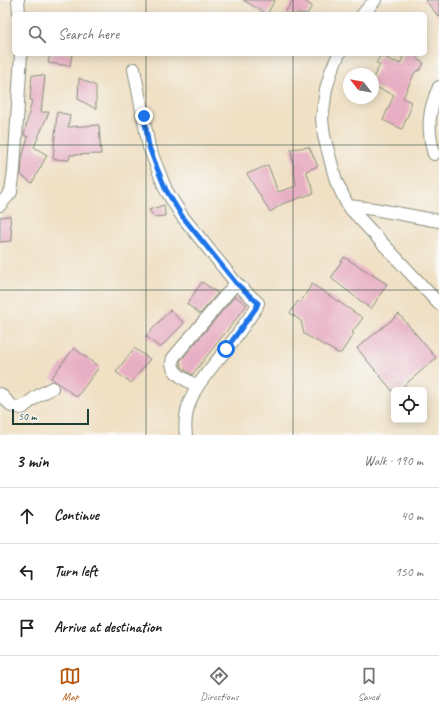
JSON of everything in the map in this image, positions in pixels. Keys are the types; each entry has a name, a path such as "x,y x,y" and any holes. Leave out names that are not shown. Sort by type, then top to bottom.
{"street":[{"path":"18,0 19,12"},
{"path":"365,12 375,0"},
{"path":"0,205 11,192 14,170 21,56"},
{"path":"338,56 332,69 326,89 322,119 324,136 336,181 348,206 439,304"},
{"path":"134,69 149,147 166,190 182,216 236,283 258,303 256,308 197,386 185,414 186,435"},
{"path":"434,154 430,140 429,118 439,88"},
{"path":"348,206 374,208 439,221"},
{"path":"197,386 180,376 173,369 171,362 236,283"},
{"path":"0,394 12,406 22,408 36,397 52,388"}],"building":[{"path":"243,0 275,0 268,12 264,12"},
{"path":"293,0 303,0 312,6 308,12 285,12"},
{"path":"425,0 439,0 439,17"},
{"path":"50,56 72,56 70,66 48,63"},
{"path":"380,56 400,64 403,56 416,56 418,57 417,59 424,63 420,70 415,72 403,98 411,102 409,107 411,108 402,129 383,120 394,95 379,89 378,68 380,65 376,63"},
{"path":"32,75 45,76 41,112 49,112 34,147 47,155 32,183 21,175 22,158 28,137 24,135 32,100 30,100"},
{"path":"79,78 96,86 96,109 78,99"},
{"path":"57,112 70,115 68,127 99,125 101,154 70,155 69,160 53,159"},
{"path":"309,147 318,166 306,171 314,193 282,204 270,212 247,174 268,165 278,192 296,186 291,149"},
{"path":"164,205 165,216 154,217 149,210"},
{"path":"10,216 12,241 0,242 0,217"},
{"path":"344,257 387,284 371,309 331,278"},
{"path":"202,282 218,293 200,314 187,304"},
{"path":"312,284 363,318 352,332 354,333 341,353 338,353 304,334 301,321 290,313 298,301 300,303"},
{"path":"235,296 247,305 192,375 182,367 180,361"},
{"path":"170,310 184,323 160,348 146,336"},
{"path":"399,314 436,358 402,387 391,387 391,389 357,348"},
{"path":"74,348 99,367 77,397 51,378"},
{"path":"134,348 150,359 131,383 116,372"}],"route":[{"path":"144,116 149,147 166,190 182,216 236,283 258,303 256,308 226,349"}]}
